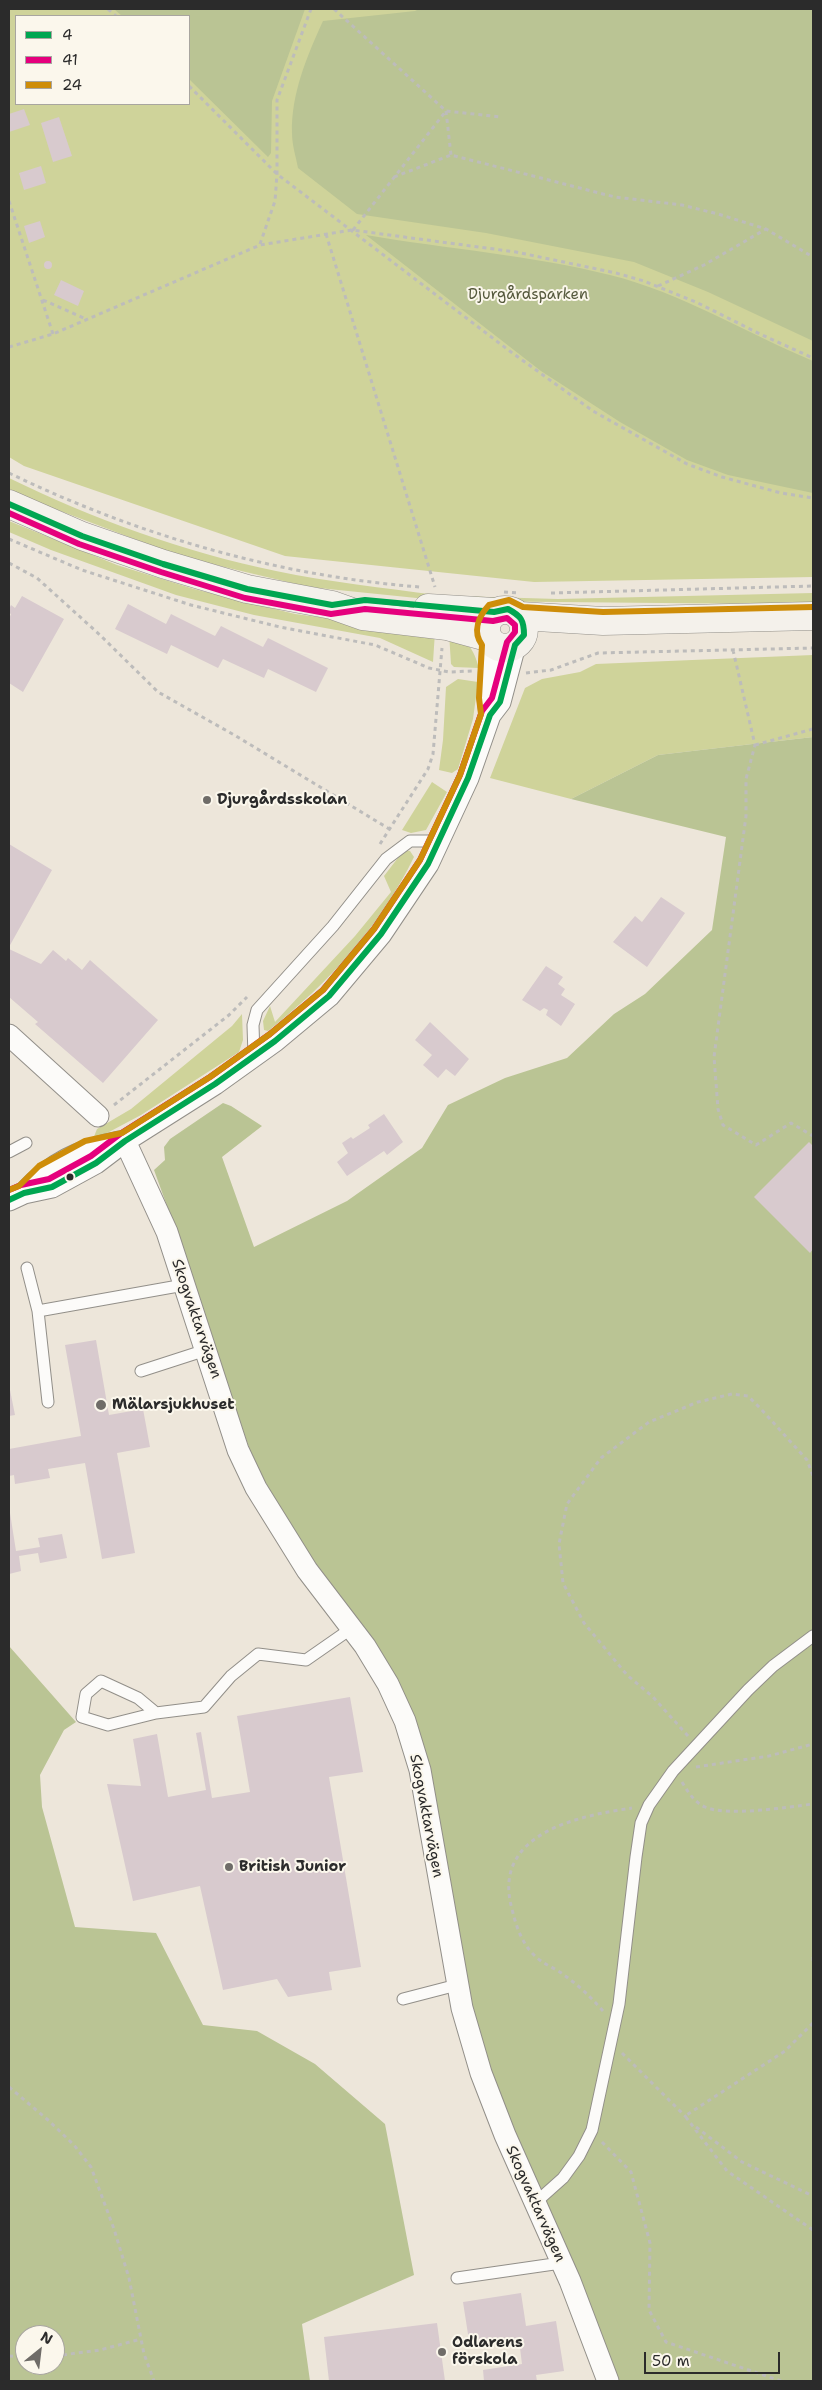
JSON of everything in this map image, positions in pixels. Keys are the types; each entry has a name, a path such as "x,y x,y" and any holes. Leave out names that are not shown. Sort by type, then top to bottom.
{"main road":[{"path":"9,504 82,536 162,564 247,588 332,605 364,600 507,622 813,616"}],"street":[{"path":"17,1196 52,1187 96,1163 125,1140 254,1056 329,996 381,934 428,864 468,778 490,715 488,698 507,622"},
{"path":"9,1035 98,1116"},
{"name":"Skogvaktarvägen","path":"125,1140 167,1232 238,1450 256,1488 307,1570 352,1628 388,1684 404,1721 420,1770 457,1985 481,2073 505,2135 562,2262 608,2381"}],"lane":[{"path":"254,1056 253,1025 257,1010 333,926 386,859 410,841 438,841"},
{"path":"9,1152 26,1143"},
{"path":"28,1268 38,1311 48,1402"},
{"path":"38,1311 184,1285"},
{"path":"141,1371 206,1350"},
{"path":"156,1713 138,1698 101,1681 86,1694 82,1718 108,1725 156,1713 204,1707 231,1676 258,1654 306,1660 352,1628"},
{"path":"535,2203 563,2178 579,2156 592,2130 615,2024 640,1831 649,1805 696,1746 773,1666 813,1636"},
{"path":"403,1998 457,1985"},
{"path":"458,2278 562,2262"}],"path":[{"path":"260,245 275,201 277,100 311,9"},
{"path":"334,9 446,111 502,117"},
{"path":"190,87 277,174 517,357 592,411 687,464 722,477 781,493 813,498"},
{"path":"352,230 446,111"},
{"path":"446,111 451,155"},
{"path":"394,177 451,155 615,197 682,205 766,229 813,257"},
{"path":"9,201 53,334"},
{"path":"657,286 704,265 766,229"},
{"path":"9,346 53,334 260,245 352,230 516,252 601,269 657,286 696,302 813,358"},
{"path":"326,234 435,588"},
{"path":"42,300 86,319"},
{"path":"9,473 115,518 199,546 286,567 352,578 442,589"},
{"path":"9,540 82,570 136,588 246,619 375,645 429,668 475,671"},
{"path":"9,563 37,578 100,635 158,692 236,736 391,830"},
{"path":"548,594 813,586"},
{"path":"379,845 391,830 428,769 433,754 444,641"},
{"path":"525,673 551,670 598,653 813,648"},
{"path":"733,650 754,744 746,779 744,835 714,1057 718,1109 723,1125 756,1145 791,1123 813,1136"},
{"path":"754,744 813,729"},
{"path":"98,1116 229,1015 249,995"},
{"path":"696,1746 678,1722 627,1675 584,1623 562,1583 559,1544 567,1504 601,1458 649,1422 698,1402 732,1394 748,1396 807,1460 813,1476"},
{"path":"807,1460 813,1462"},
{"path":"813,1744 770,1756 675,1770 691,1797 706,1807 732,1811 813,1804"},
{"path":"615,2024 592,1999 564,1975 534,1956 518,1933 508,1894 513,1864 516,1859 524,1847 551,1828 593,1814 649,1805"},
{"path":"813,1957 813,1965"},
{"path":"685,2116 785,2052 813,2023"},
{"path":"611,2042 704,2135 742,2162 813,2196"},
{"path":"9,2087 74,2145 91,2167 114,2229 129,2278 141,2339 154,2381"},
{"path":"685,2116 727,2171 813,2230"},
{"path":"592,2130 631,2172 650,2243 649,2310 666,2342 781,2381"},
{"path":"65,2355 100,2350 141,2339"}],"green space":[{"name":"Djurgårdsparken","path":"9,9 813,9 813,577 534,582 285,556 24,466 9,457"},
{"path":"114,9 305,9 272,101 271,153 268,157 190,80 190,15 121,15"},
{"path":"419,9 813,9 813,341 708,292 634,262 486,233 357,214 298,168 292,137 294,104 301,76 323,21"},
{"path":"366,235 550,262 610,275 663,292 813,361 813,493 728,475 687,460 620,422 541,371"},
{"path":"9,478 106,520 207,554 296,575 437,595 436,600 309,587 182,557 34,501 9,489"},
{"path":"9,521 117,565 194,589 295,614 435,632 433,662 380,638 254,615 176,595 51,550 9,532"},
{"path":"813,593 813,602 766,604 454,601 456,596 558,599"},
{"path":"449,633 461,639 469,646 475,655 479,668 454,667 451,664"},
{"path":"813,655 813,737 658,755 571,799 490,778 525,688 542,679 580,672 596,664"},
{"path":"458,679 478,682 473,719 458,769 452,773 439,770 446,687"},
{"path":"813,737 813,2381 617,2381 498,2095 476,2031 424,1762 361,1624 303,1546 255,1465 215,1349 195,1283 154,1170 165,1160 164,1147 170,1139 223,1103 262,1126 222,1157 254,1247 347,1201 422,1148 448,1105 505,1078 567,1058 614,1014 645,994 712,930 726,837 571,799 658,755"},
{"path":"432,782 447,792 426,830 411,833 402,830"},
{"path":"404,850 410,851 414,857 400,883 369,930 312,993 268,1031 264,1030 263,1021 270,1006 275,1022 355,936 391,892 384,876"},
{"path":"242,1014 243,1040 239,1052 141,1115 93,1139 97,1129 131,1109 232,1026"},
{"path":"9,1646 76,1722 64,1730 40,1775 42,1807 75,1927 156,1933 203,2025 257,2031 315,2064 385,2124 414,2275 302,2324 310,2381 9,2381"}],"building":[{"path":"24,109 30,125 9,132 9,114"},
{"path":"59,117 72,156 53,162 41,123"},
{"path":"41,166 46,183 24,190 19,173"},
{"path":"40,221 45,237 29,243 24,226"},
{"path":"48,261 52,265 48,269 44,265"},
{"path":"61,280 84,291 78,306 54,295"},
{"path":"22,596 64,619 23,692 9,683 9,619 11,614 9,609 11,605 15,608"},
{"path":"128,604 166,624 171,614 215,636 221,626 263,647 268,638 328,668 316,692 268,669 264,678 223,659 218,668 171,645 167,654 115,629"},
{"path":"9,844 52,870 9,947"},
{"path":"661,897 685,913 647,967 613,942 635,916 642,922"},
{"path":"9,949 41,964 53,950 66,961 68,958 82,970 90,960 158,1020 103,1083 35,1024 38,1022 9,997"},
{"path":"546,966 563,977 558,984 565,989 561,995 575,1004 561,1026 546,1015 548,1010 544,1008 540,1011 522,1000"},
{"path":"430,1022 469,1059 455,1076 446,1069 438,1078 423,1065 432,1055 415,1040"},
{"path":"384,1114 403,1142 387,1155 384,1151 347,1176 337,1162 348,1153 342,1143 351,1137 353,1139 370,1128 368,1125"},
{"path":"809,1142 813,1146 813,1249 810,1253 754,1197"},
{"path":"96,1340 109,1415 143,1409 150,1447 117,1453 135,1553 102,1559 85,1463 48,1469 50,1478 15,1484 14,1475 9,1476 9,1449 81,1436 65,1345"},
{"path":"9,1385 15,1415 9,1416"},
{"path":"10,1513 16,1551 40,1547 38,1538 62,1534 67,1558 40,1563 38,1553 19,1556 21,1571 9,1574"},
{"path":"350,1697 363,1772 329,1777 361,1967 329,1972 332,1990 288,1997 277,1979 223,1990 200,1886 133,1901 107,1784 141,1786 133,1739 157,1734 168,1797 206,1790 196,1733 201,1732 212,1798 250,1792 237,1716"},
{"path":"521,2293 526,2326 556,2321 564,2371 536,2375 537,2381 484,2381 483,2370 522,2364 519,2340 470,2347 463,2302"},
{"path":"437,2323 445,2381 329,2381 324,2337"}],"transit line":[{"name":"4","path":"9,504 82,536 163,564 247,589 332,605 365,600 494,612 508,609 521,619 524,635 515,645 500,702 490,715 468,778 428,864 381,934 329,996 275,1041 215,1084 125,1141 96,1163 52,1187 24,1193 9,1200"},
{"name":"41","path":"9,513 79,544 245,598 331,614 365,609 493,621 507,618 515,625 515,632 507,642 492,698 482,711 460,775 420,860 374,929 323,990 270,1034 210,1077 120,1134 91,1156 49,1179 21,1185 9,1190"},
{"name":"24","path":"9,1190 19,1186 39,1166 85,1141 122,1133 210,1077 270,1034 323,990 374,929 420,860 460,775 481,714 479,698 482,645 477,629 482,614 489,605 509,600 523,607 603,612 813,607"}],"place":[{"name":"Djurgårdsskolan","path":"207,800"},
{"name":"Mälarsjukhuset","path":"101,1405"},
{"name":"British Junior","path":"229,1867"},
{"name":"Odlarens förskola","path":"442,2352"}]}
